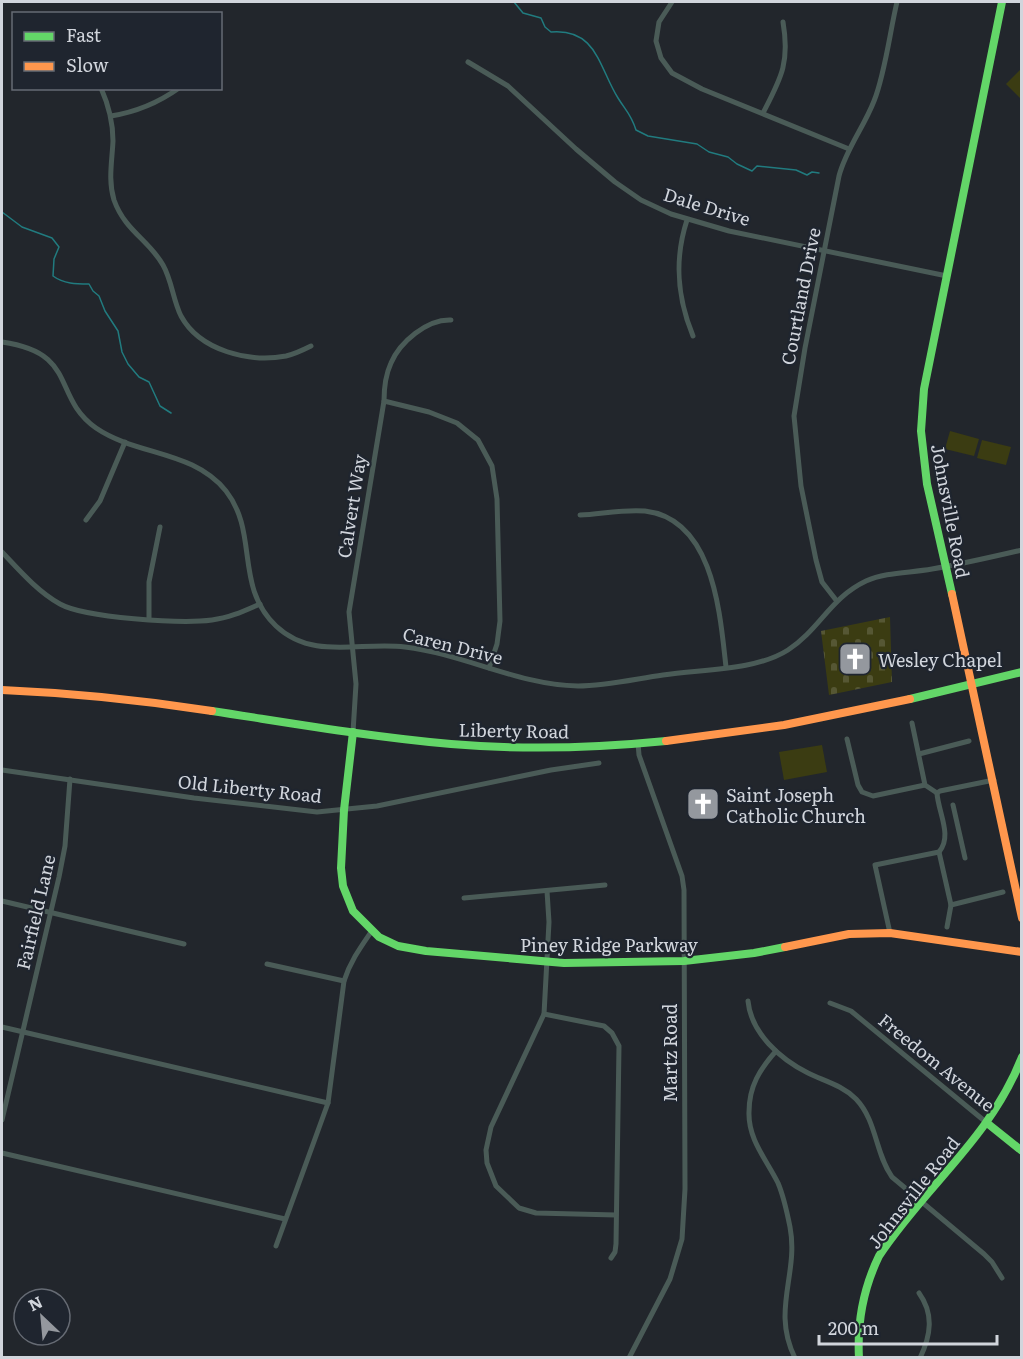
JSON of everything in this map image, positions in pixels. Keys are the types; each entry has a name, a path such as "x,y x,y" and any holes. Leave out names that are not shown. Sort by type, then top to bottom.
{"street":[{"path":"672,2 659,22 656,41 657,49 667,67 684,80 849,149"},
{"name":"Courtland Drive","path":"836,600 822,582 816,560 801,486 794,416 839,176 849,149 877,93 897,2"},
{"name":"Johnsville Road","path":"1002,2 924,389 921,431 927,484 973,683 1022,918"},
{"path":"764,113 784,69 783,22"},
{"name":"Dale Drive","path":"468,62 508,86 576,149 615,182 641,200 687,220 947,276"},
{"path":"103,90 111,116 113,142 110,174 115,201 124,220 162,264 176,304 192,331 214,347 257,357 288,355 311,346"},
{"path":"111,116 130,113 145,107 175,90"},
{"path":"687,220 680,246 678,275 681,299 693,336"},
{"name":"Calvert Way","path":"353,732 356,684 349,620 350,604 384,401 384,386 390,365 400,348 424,328 440,321 451,320"},
{"name":"Caren Drive","path":"2,342 27,348 48,358 58,370 78,408 96,427 125,442 193,464 226,491 234,503 242,524 249,578 260,604 268,618 277,627 300,643 327,648 386,645 413,648 540,682 577,686 752,664 785,652 801,640 836,600 872,578 945,567 1022,550"},
{"path":"384,401 429,412 457,423 478,440 492,466 497,499 500,621 489,668"},
{"path":"86,520 100,501 125,442"},
{"path":"580,515 646,511 673,522 690,536 702,554 714,588 726,667"},
{"path":"148,618 149,582 160,527"},
{"path":"2,552 53,600 66,607 105,615 211,621 233,616 260,604"},
{"name":"Liberty Road","path":"2,690 107,697 438,743 566,746 638,743 725,735 787,725 1022,672"},
{"path":"890,933 875,865 939,852 944,846 945,832 937,793 925,785 912,723"},
{"name":"Piney Ridge Parkway","path":"353,732 344,810 341,868 343,886 353,911 371,932 388,942 409,949 547,961 684,961 754,953 849,934 890,933 1022,952"},
{"path":"847,738 858,785 862,792 873,796 925,785"},
{"path":"919,754 969,741"},
{"name":"Martz Road","path":"628,1358 670,1279 679,1255 685,1189 682,876 639,755 638,743"},
{"name":"Old Liberty Road","path":"2,770 296,811 344,810 377,806 551,770 599,763"},
{"name":"Fairfield Lane","path":"2,1120 65,846 70,779"},
{"path":"937,793 994,780"},
{"path":"953,806 965,858"},
{"path":"945,832 958,829"},
{"path":"939,852 951,905 947,927"},
{"path":"464,898 605,885"},
{"path":"547,891 549,922 544,1014 491,1127 486,1150 490,1174 495,1186 519,1208 536,1213 616,1215"},
{"path":"951,905 1003,892"},
{"path":"2,901 184,944"},
{"path":"276,1246 328,1103 344,981 355,955 371,932"},
{"path":"267,964 344,981"},
{"path":"748,1001 749,1011 757,1028 776,1051 805,1071 842,1088 855,1099 871,1122 887,1170 897,1183 984,1254 997,1268 1002,1278"},
{"name":"Freedom Avenue","path":"830,1003 851,1011 1022,1151"},
{"path":"544,1014 604,1026 612,1032 619,1046 616,1244 611,1258"},
{"path":"2,1027 328,1103"},
{"path":"776,1051 756,1078 749,1100 748,1115 755,1144 778,1185 791,1230 791,1256 784,1322 788,1345 795,1358"},
{"name":"Johnsville Road","path":"859,1358 858,1328 863,1298 880,1255 987,1123 1008,1090 1022,1057"},
{"path":"2,1153 285,1219"},
{"path":"919,1293 930,1317 926,1344 920,1358"}],"green space":[{"path":"1021,69 1021,99 1006,84"},
{"path":"950,431 979,439 974,456 945,449"},
{"path":"982,440 1011,447 1006,465 977,458"},
{"path":"890,617 892,682 829,695 821,631"},
{"path":"822,745 827,772 784,780 779,752"}],"waterway":[{"path":"514,2 523,13 541,18 545,27 551,32 566,32 578,36 587,43 595,52 636,130 648,136 697,144 709,152 728,157 752,171 757,166 796,170 807,175 812,172 819,173"},
{"path":"2,212 22,227 52,238 59,247 54,259 53,276 66,282 89,284 99,296 105,311 118,331 122,352 128,364 139,377 149,382 160,406 171,413"}],"traffic: fast":[{"path":"952,594 927,484 921,431 924,389 1002,2"},
{"path":"910,699 1022,672"},
{"path":"212,711 361,734 478,746 558,747 666,741"},
{"path":"353,732 344,810 341,868 343,886 353,911 379,937 398,946 426,951 564,963 684,961 785,947"},
{"path":"859,1358 862,1306 879,1256 897,1230 956,1161 993,1113 1022,1057"},
{"path":"987,1123 1022,1151"}],"traffic: slow":[{"path":"952,594 1022,918"},
{"path":"2,690 107,698 212,711"},
{"path":"666,741 784,725 910,699"},
{"path":"785,947 849,934 890,933 1022,952"}],"place":[{"name":"Wesley Chapel","path":"855,659"},
{"name":"Saint Joseph Catholic Church","path":"703,804"}]}
